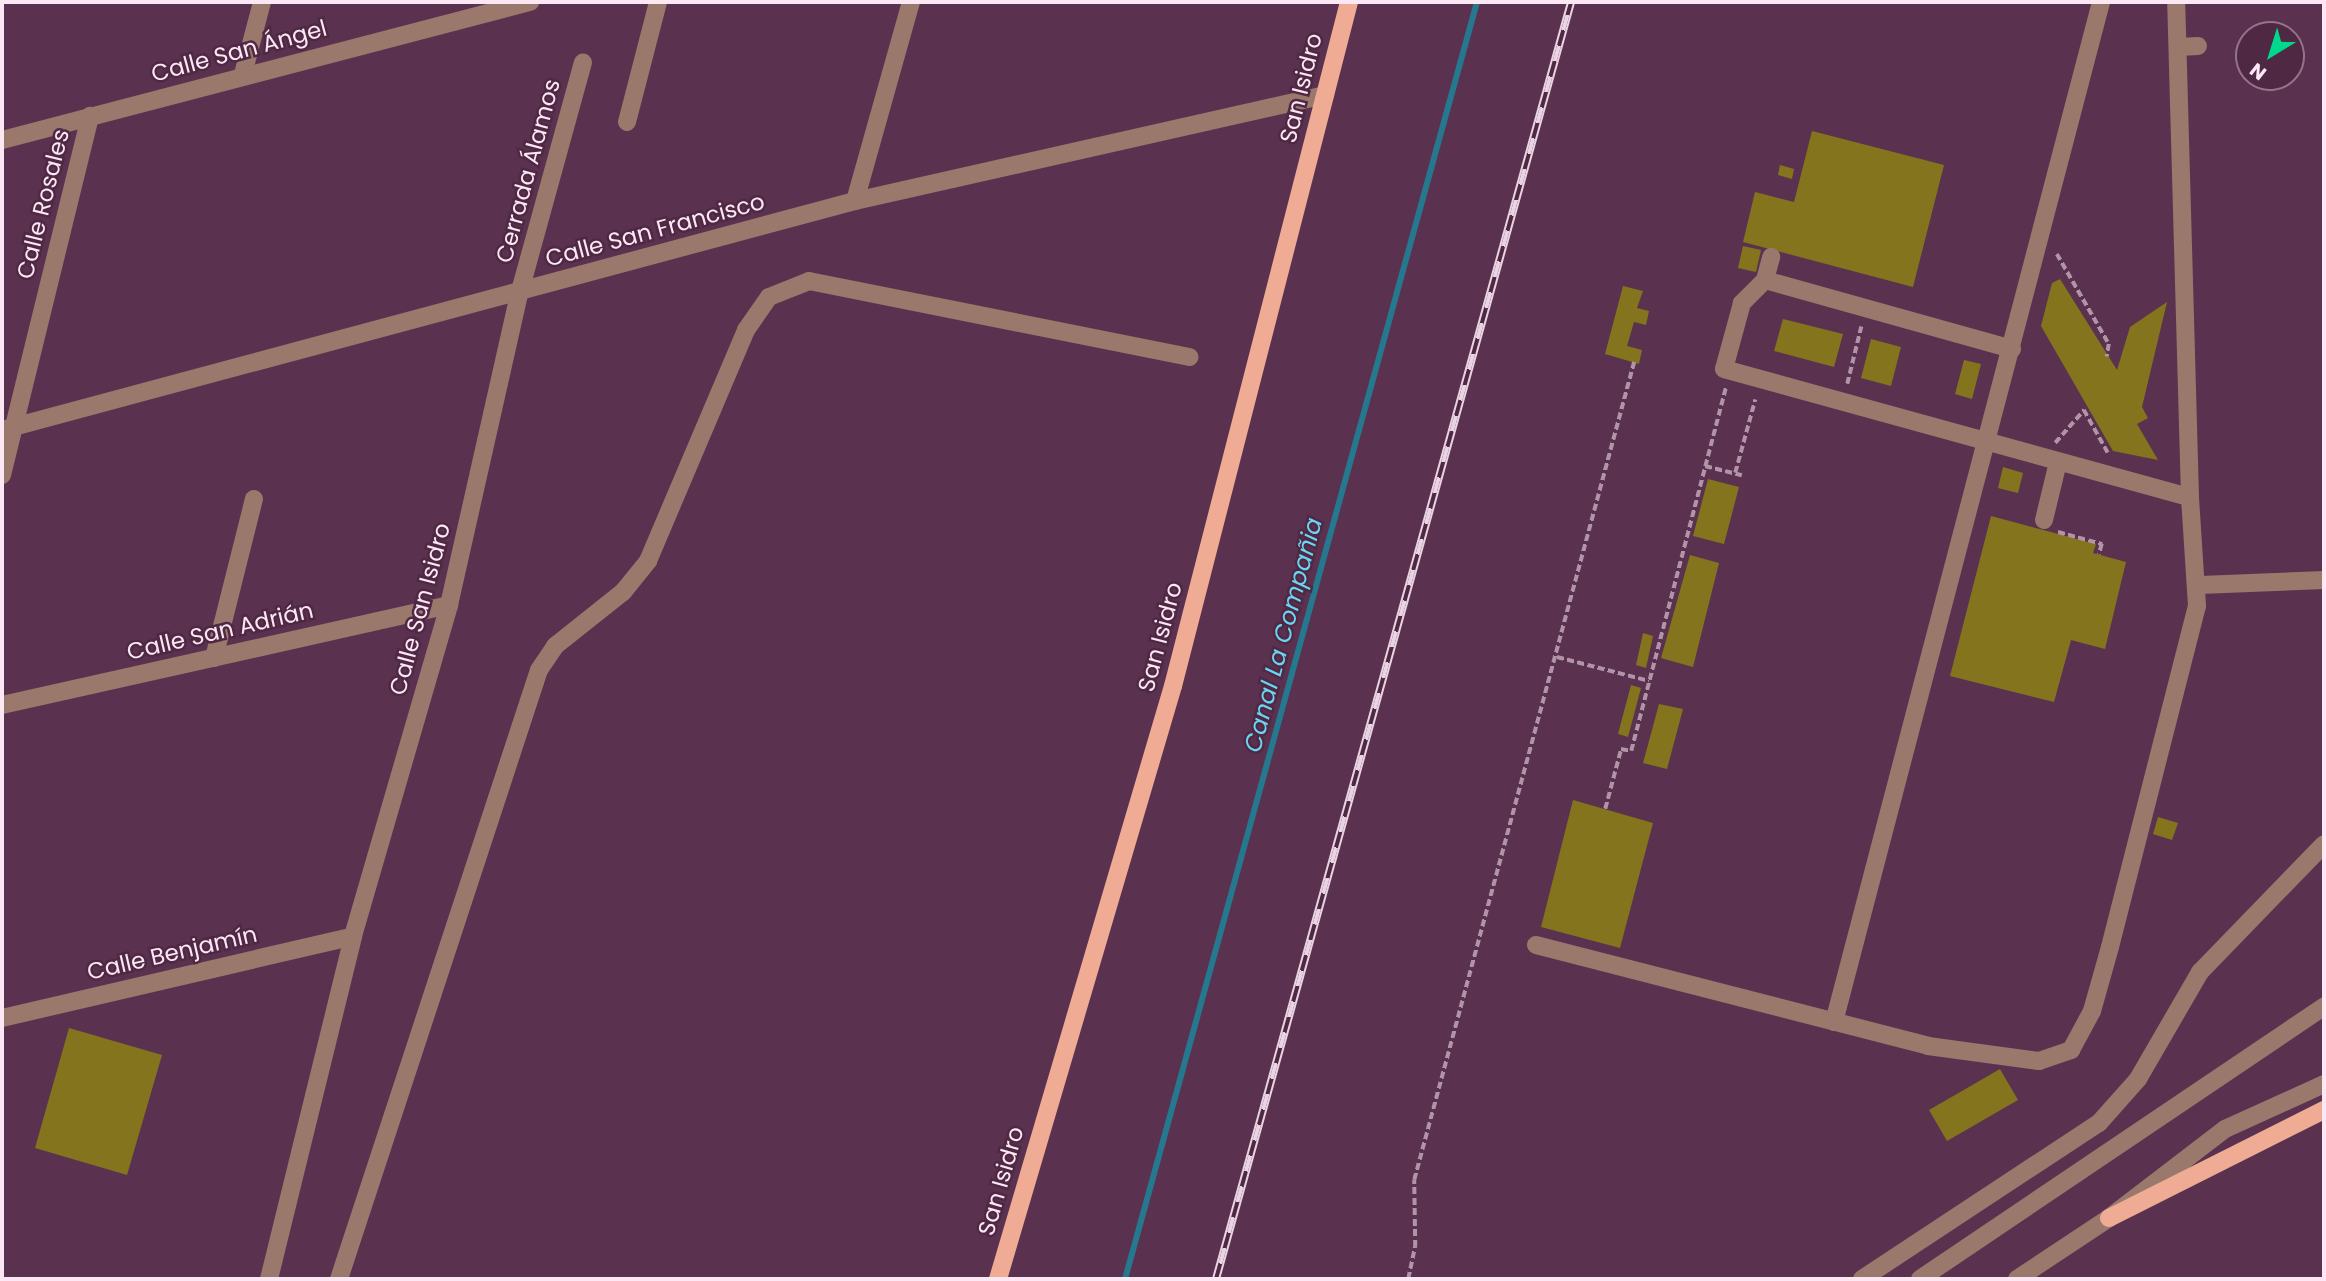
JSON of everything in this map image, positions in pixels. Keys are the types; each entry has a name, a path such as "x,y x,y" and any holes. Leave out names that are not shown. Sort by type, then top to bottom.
{"main road":[{"name":"San Isidro","path":"998,1279 1173,686 1349,2"},
{"path":"2109,1218 2324,1110"}],"street":[{"path":"243,74 262,2"},
{"name":"Calle San Ángel","path":"2,140 243,74 530,2"},
{"path":"626,122 658,2"},
{"path":"855,201 911,2"},
{"path":"1834,1022 1988,444 2101,2"},
{"path":"1536,945 1928,1046 2039,1061 2071,1050 2092,1011 2110,947 2200,585 2190,497 2176,2"},
{"path":"2178,47 2198,46"},
{"name":"Cerrada Álamos","path":"520,291 583,63"},
{"name":"Calle San Francisco","path":"8,428 855,201 1325,94"},
{"name":"Calle Rosales","path":"2,475 8,428 90,116"},
{"path":"1771,257 1765,280 1742,303 1724,369 1730,375 2190,497"},
{"path":"1765,280 2012,349"},
{"path":"339,1279 540,670 555,646 623,592 648,561 746,330 769,297 809,281 1189,357"},
{"name":"Calle San Isidro","path":"269,1279 353,936 449,605 520,291"},
{"path":"2048,525 2058,462"},
{"path":"214,658 254,499"},
{"path":"2200,585 2324,580"},
{"name":"Calle San Adrián","path":"2,705 449,605"},
{"path":"1862,1279 2099,1123 2138,1079 2200,972 2324,844"},
{"name":"Calle Benjamín","path":"2,1018 353,936"},
{"path":"1920,1279 2324,1006"},
{"path":"2017,1279 2109,1218 2225,1129 2324,1084"}],"path":[{"path":"2057,254 2109,344 2106,357"},
{"path":"1844,393 1861,326"},
{"path":"1408,1279 1415,1247 1414,1180 1558,657 1634,362"},
{"path":"1605,809 1621,748 1631,751 1730,375"},
{"path":"1735,473 1755,400"},
{"path":"2056,439 2084,410 2110,453 2099,450"},
{"path":"2046,436 2067,442"},
{"path":"1705,466 1742,475"},
{"path":"2048,525 2102,544 2099,555"},
{"path":"1558,657 1649,681"}],"building":[{"path":"1812,131 1944,165 1913,287 1743,242 1755,192 1794,202"},
{"path":"1780,165 1794,169 1792,179 1778,175"},
{"path":"1743,246 1761,250 1756,272 1738,268"},
{"path":"2060,279 2117,370 2130,327 2167,302 2142,407 2148,418 2137,424 2158,460 2113,451 2041,326 2052,283"},
{"path":"1623,286 1643,291 1637,308 1649,311 1646,325 1634,322 1627,346 1642,350 1639,364 1605,354"},
{"path":"1783,319 1843,334 1834,367 1774,351"},
{"path":"1871,339 1901,347 1891,386 1861,378"},
{"path":"1964,360 1981,364 1972,399 1955,394"},
{"path":"2003,467 2023,473 2018,493 1998,488"},
{"path":"1708,479 1739,487 1724,544 1693,536"},
{"path":"1991,516 2096,544 2093,553 2126,562 2105,649 2071,640 2054,702 1950,676"},
{"path":"1690,555 1719,563 1693,667 1661,658"},
{"path":"1643,633 1653,636 1646,668 1636,665"},
{"path":"1631,685 1641,688 1628,737 1618,734"},
{"path":"1659,704 1683,709 1667,769 1643,763"},
{"path":"1573,800 1653,823 1620,948 1541,927"},
{"path":"2158,817 2178,823 2172,840 2153,834"},
{"path":"69,1028 162,1055 127,1175 35,1148"},
{"path":"2000,1069 2018,1100 1947,1141 1929,1110"}],"waterway":[{"name":"Canal La Compañia","path":"1125,1279 1477,2"}],"railway":[{"path":"1216,1279 1571,2"}]}
